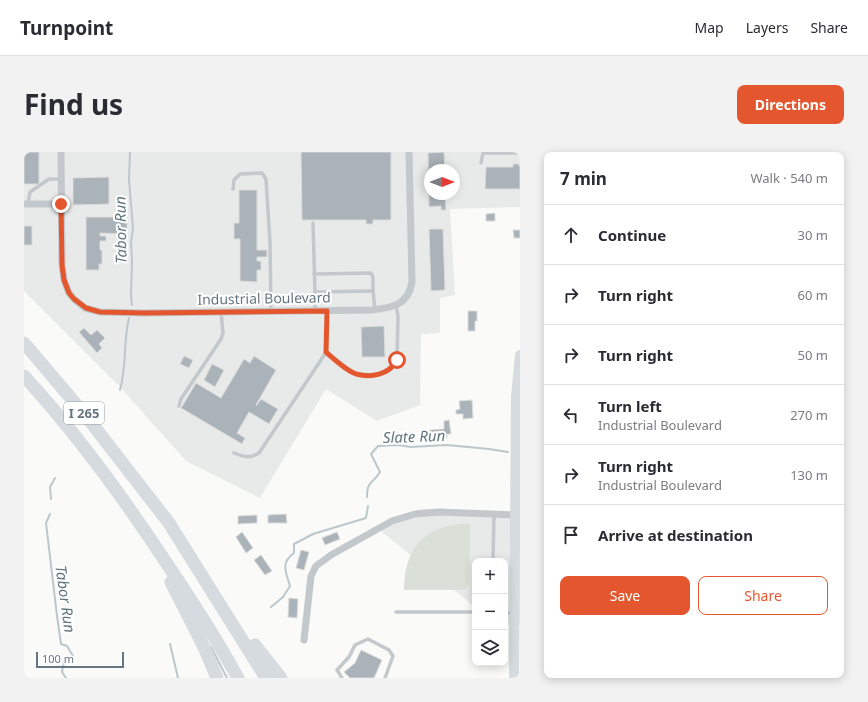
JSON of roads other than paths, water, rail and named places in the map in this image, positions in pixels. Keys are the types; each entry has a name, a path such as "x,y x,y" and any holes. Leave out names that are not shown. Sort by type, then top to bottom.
{"highway":[{"name":"I 265","path":"24,343 86,416 169,523 266,678"},
{"name":"I 265","path":"24,376 65,424 115,488 186,590 238,678"},
{"path":"140,524 190,619 207,653 217,678"},
{"path":"193,561 263,657 281,678"}],"street":[{"name":"Industrial Boulevard","path":"61,152 62,265 64,280 69,293 79,304 92,310 100,312 327,311 375,310 396,305"},
{"path":"396,305 408,294 412,281 409,152"},
{"path":"26,204 61,204"},
{"path":"514,678 517,651 510,612 518,473 516,397 520,355"},
{"path":"304,640 311,576 316,566 331,555 392,521 407,516 432,512 515,515"}],"lane":[{"path":"481,163 482,153 520,153"},
{"path":"233,189 234,180 240,174 262,173 266,179 270,242 271,311"},
{"path":"26,204 30,192 49,179 61,179"},
{"path":"313,224 315,292 314,311"},
{"path":"314,274 371,273 374,276 373,291 375,310"},
{"path":"315,292 373,291"},
{"path":"326,352 355,374 375,376 390,369 397,360 398,316 396,305"},
{"path":"234,453 247,458 258,453 326,352 327,311"},
{"path":"179,406 181,399 222,339 223,333 221,312"},
{"path":"494,514 494,558"},
{"path":"396,612 472,612"},
{"path":"342,678 337,670 349,657 355,645 368,640 389,650 393,656 385,678"}],"waterway":[{"name":"Tabor Run","path":"130,152 129,179 133,229 131,242 132,305"},
{"name":"Tabor Run","path":"120,390 124,372 126,336 129,318"},
{"name":"Slate Run","path":"367,497 369,485 380,472 371,454 378,446 398,445 411,447 447,445 508,452"},
{"name":"Tabor Run","path":"51,499 50,487 55,478"},
{"name":"Slate Run","path":"271,607 283,597 290,586 285,568 287,560 294,553 294,544 313,534 366,518 368,506"},
{"name":"Tabor Run","path":"50,514 46,523 61,644 67,646 73,656 64,662 62,672 66,678"},
{"path":"170,644 178,678"},
{"path":"211,647 227,678"}]}
